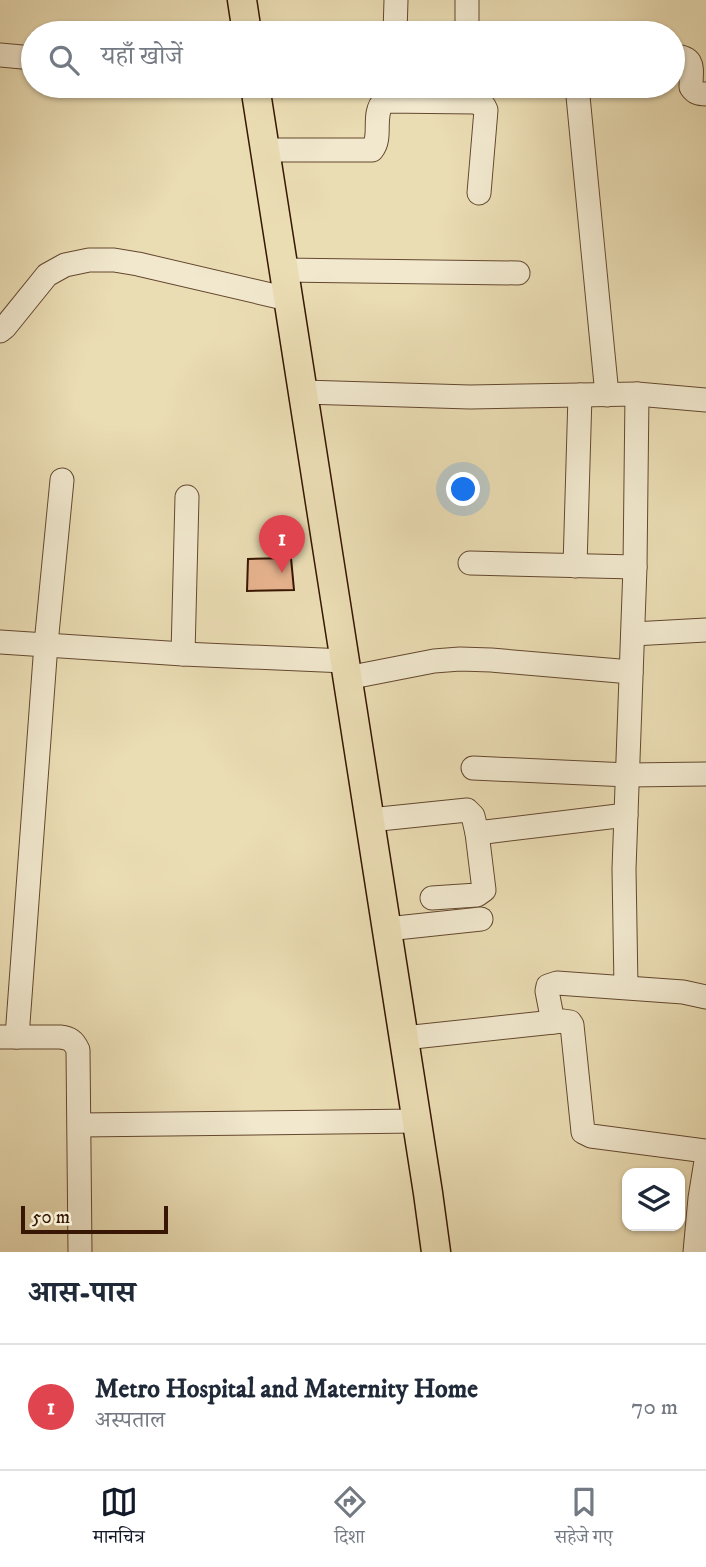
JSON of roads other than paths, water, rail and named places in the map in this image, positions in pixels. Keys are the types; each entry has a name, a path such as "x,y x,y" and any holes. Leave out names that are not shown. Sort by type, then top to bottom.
{"main road":[{"path":"242,0 245,21"},
{"path":"257,98 436,1252"}],"street":[{"path":"396,0 396,21"},
{"path":"467,0 467,21"},
{"path":"0,55 21,57"},
{"path":"685,57 689,60 693,90 706,94"},
{"path":"265,150 372,150 377,142 378,109 388,98"},
{"path":"472,98 486,110 479,193"},
{"path":"578,98 607,395"},
{"path":"0,331 47,275 65,265 89,260 138,264 288,299"},
{"path":"283,270 518,273"},
{"path":"303,392 470,397 637,394 706,400"},
{"path":"626,987 624,869 635,567 637,394"},
{"path":"575,566 580,395"},
{"path":"62,480 9,1037 68,1038 75,1042 78,1049 80,1252"},
{"path":"183,654 187,496"},
{"path":"470,563 635,567"},
{"path":"632,634 706,630"},
{"path":"0,642 183,654 346,670 460,659 631,672"},
{"path":"473,768 628,775 706,774"},
{"path":"370,820 467,810 473,816 484,890 477,895 432,898"},
{"path":"477,833 626,815"},
{"path":"387,929 481,919"},
{"path":"552,1022 547,991 552,984 626,987 683,992 706,997"},
{"path":"404,1038 570,1022 583,1132 591,1136 706,1151"},
{"path":"80,1125 417,1121"},
{"path":"695,1252 706,1161"}],"place":[{"name":"Metro Hospital and Maternity Home","path":"282,573"}]}
